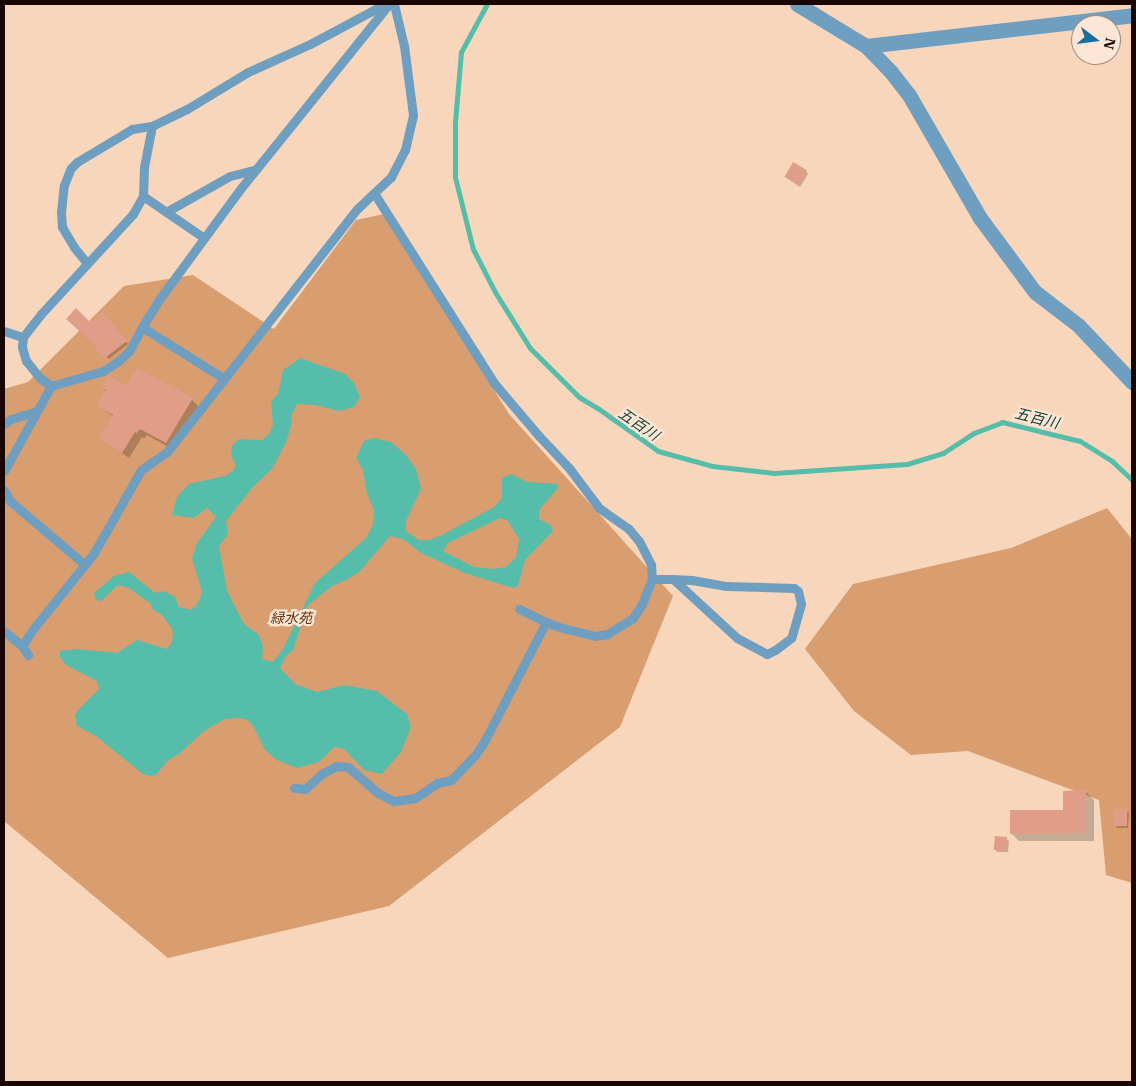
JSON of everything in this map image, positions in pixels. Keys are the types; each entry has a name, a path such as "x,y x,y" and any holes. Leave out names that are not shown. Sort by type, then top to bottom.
{"street":[{"path":"797,4 866,46 891,72 909,95 980,218 1035,292 1078,325 1132,382"},
{"path":"866,46 1132,15"}],"lane":[{"path":"86,262 62,227 61,197 71,168 86,156 132,129 152,126 188,110 248,72 310,44 385,4"},
{"path":"4,471 51,386 103,371 129,351 158,301 254,170 389,4"},
{"path":"22,646 33,629 94,553 141,470 167,452 357,209 391,177 405,150 413,115 404,46 394,4"},
{"path":"51,386 40,378 26,361 22,347 24,338 41,314 86,262 133,214 143,196 144,167 152,126"},
{"path":"166,212 230,176 254,170"},
{"path":"374,193 434,284 474,353 494,383 569,468 599,508 628,528 639,541 651,565 652,579 642,604 633,618 607,634 595,636 546,622 519,609"},
{"path":"143,196 204,238"},
{"path":"142,327 223,378"},
{"path":"4,332 24,338"},
{"path":"4,424 11,419 37,411"},
{"path":"4,490 10,501 84,564"},
{"path":"652,579 673,579 692,580 726,586 794,588 798,591 801,604 791,638 776,650 767,654 737,638 673,579"},
{"path":"294,788 305,789 324,773 337,766 348,767 378,793 394,801 415,798 437,783 451,780 475,755 484,742 546,622"},
{"path":"4,631 22,646 28,655"}],"green space":[{"name":"緑水苑","path":"384,214 509,414 673,596 620,727 389,906 168,958 4,821 4,389 28,382 124,286 193,275 274,329 356,220"},
{"path":"1107,508 1132,539 1132,883 1106,875 1099,800 968,751 911,755 854,711 805,649 853,584 1011,548"}],"water":[{"path":"300,358 345,374 354,383 360,397 354,407 339,411 315,405 297,404 291,416 292,423 286,442 272,469 253,487 226,521 228,534 219,546 227,591 244,624 259,635 263,647 262,659 273,662 283,649 315,583 366,538 373,525 374,511 366,490 363,470 356,458 364,441 373,438 391,442 406,455 416,469 421,489 406,521 406,531 419,540 429,540 440,536 494,507 502,498 502,478 511,474 527,482 558,484 558,488 539,510 539,519 551,525 553,531 525,560 518,586 513,588 465,573 421,553 403,539 390,536 360,571 332,586 307,606 293,650 286,656 280,668 295,684 317,692 344,685 377,691 407,714 411,727 401,752 382,774 364,770 344,749 334,747 319,762 297,768 277,760 265,750 252,724 246,719 236,718 225,719 204,731 179,754 167,761 157,774 152,776 143,774 96,736 77,726 75,715 99,689 97,681 66,665 60,657 60,651 77,649 117,653 137,640 167,649 172,642 173,630 162,615 152,609 151,604 129,588 118,585 101,601 96,600 94,593 114,576 129,572 155,593 164,591 175,597 179,607 191,610 198,603 202,592 192,558 197,543 216,517 207,508 194,518 172,515 177,497 189,484 225,476 233,471 236,465 231,455 232,446 239,439 262,440 269,434 273,425 271,401 278,394 283,370","holes":["500,518 507,520 519,539 516,557 506,567 492,569 474,567 443,551 448,543"]}],"building":[{"path":"793,162 807,170 798,185 784,177"},
{"path":"76,308 90,322 103,312 127,341 105,358 95,348 97,347 66,319"},
{"path":"137,368 193,398 166,443 140,429 137,433 135,432 122,453 99,438 113,415 97,406 106,390 101,388 108,376 127,386"},
{"path":"1086,790 1086,833 1010,834 1010,810 1063,810 1063,791"},
{"path":"1114,809 1127,809 1127,826 1114,826"},
{"path":"995,836 1007,837 1006,851 994,850"}],"waterway":[{"name":"五百川","path":"487,4 461,52 455,122 455,177 473,249 495,292 530,348 579,397 658,451 712,466 774,473 907,464 943,453 974,433 1002,422 1080,441 1113,462 1132,480"}]}
